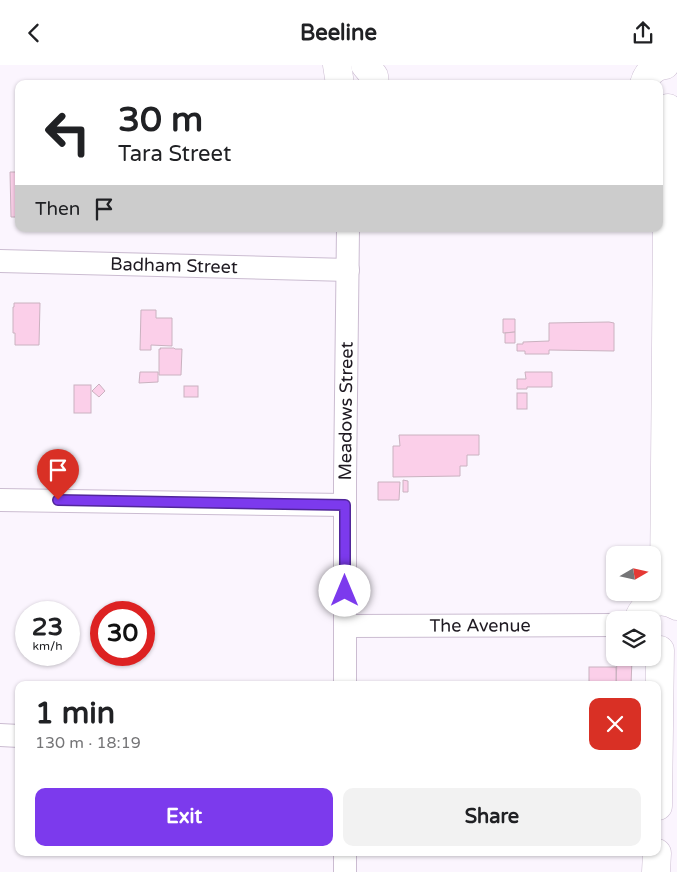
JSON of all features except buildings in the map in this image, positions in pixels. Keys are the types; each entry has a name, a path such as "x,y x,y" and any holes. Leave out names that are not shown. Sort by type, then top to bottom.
{"street":[{"path":"338,65 340,80"},
{"path":"365,65 374,76 374,80"},
{"path":"646,80 651,70 656,67 667,65 677,68"},
{"path":"642,611 654,602 670,604 664,586 668,106"},
{"name":"Meadows Street","path":"345,681 348,232"},
{"name":"Badham Street","path":"0,261 348,270"},
{"path":"0,499 345,505"},
{"name":"The Avenue","path":"345,626 606,625"},
{"path":"661,711 663,647"},
{"path":"0,735 15,736"},
{"path":"345,856 345,872"},
{"path":"656,872 657,856"}],"route":[{"path":"58,500 345,505 345,591"}]}
